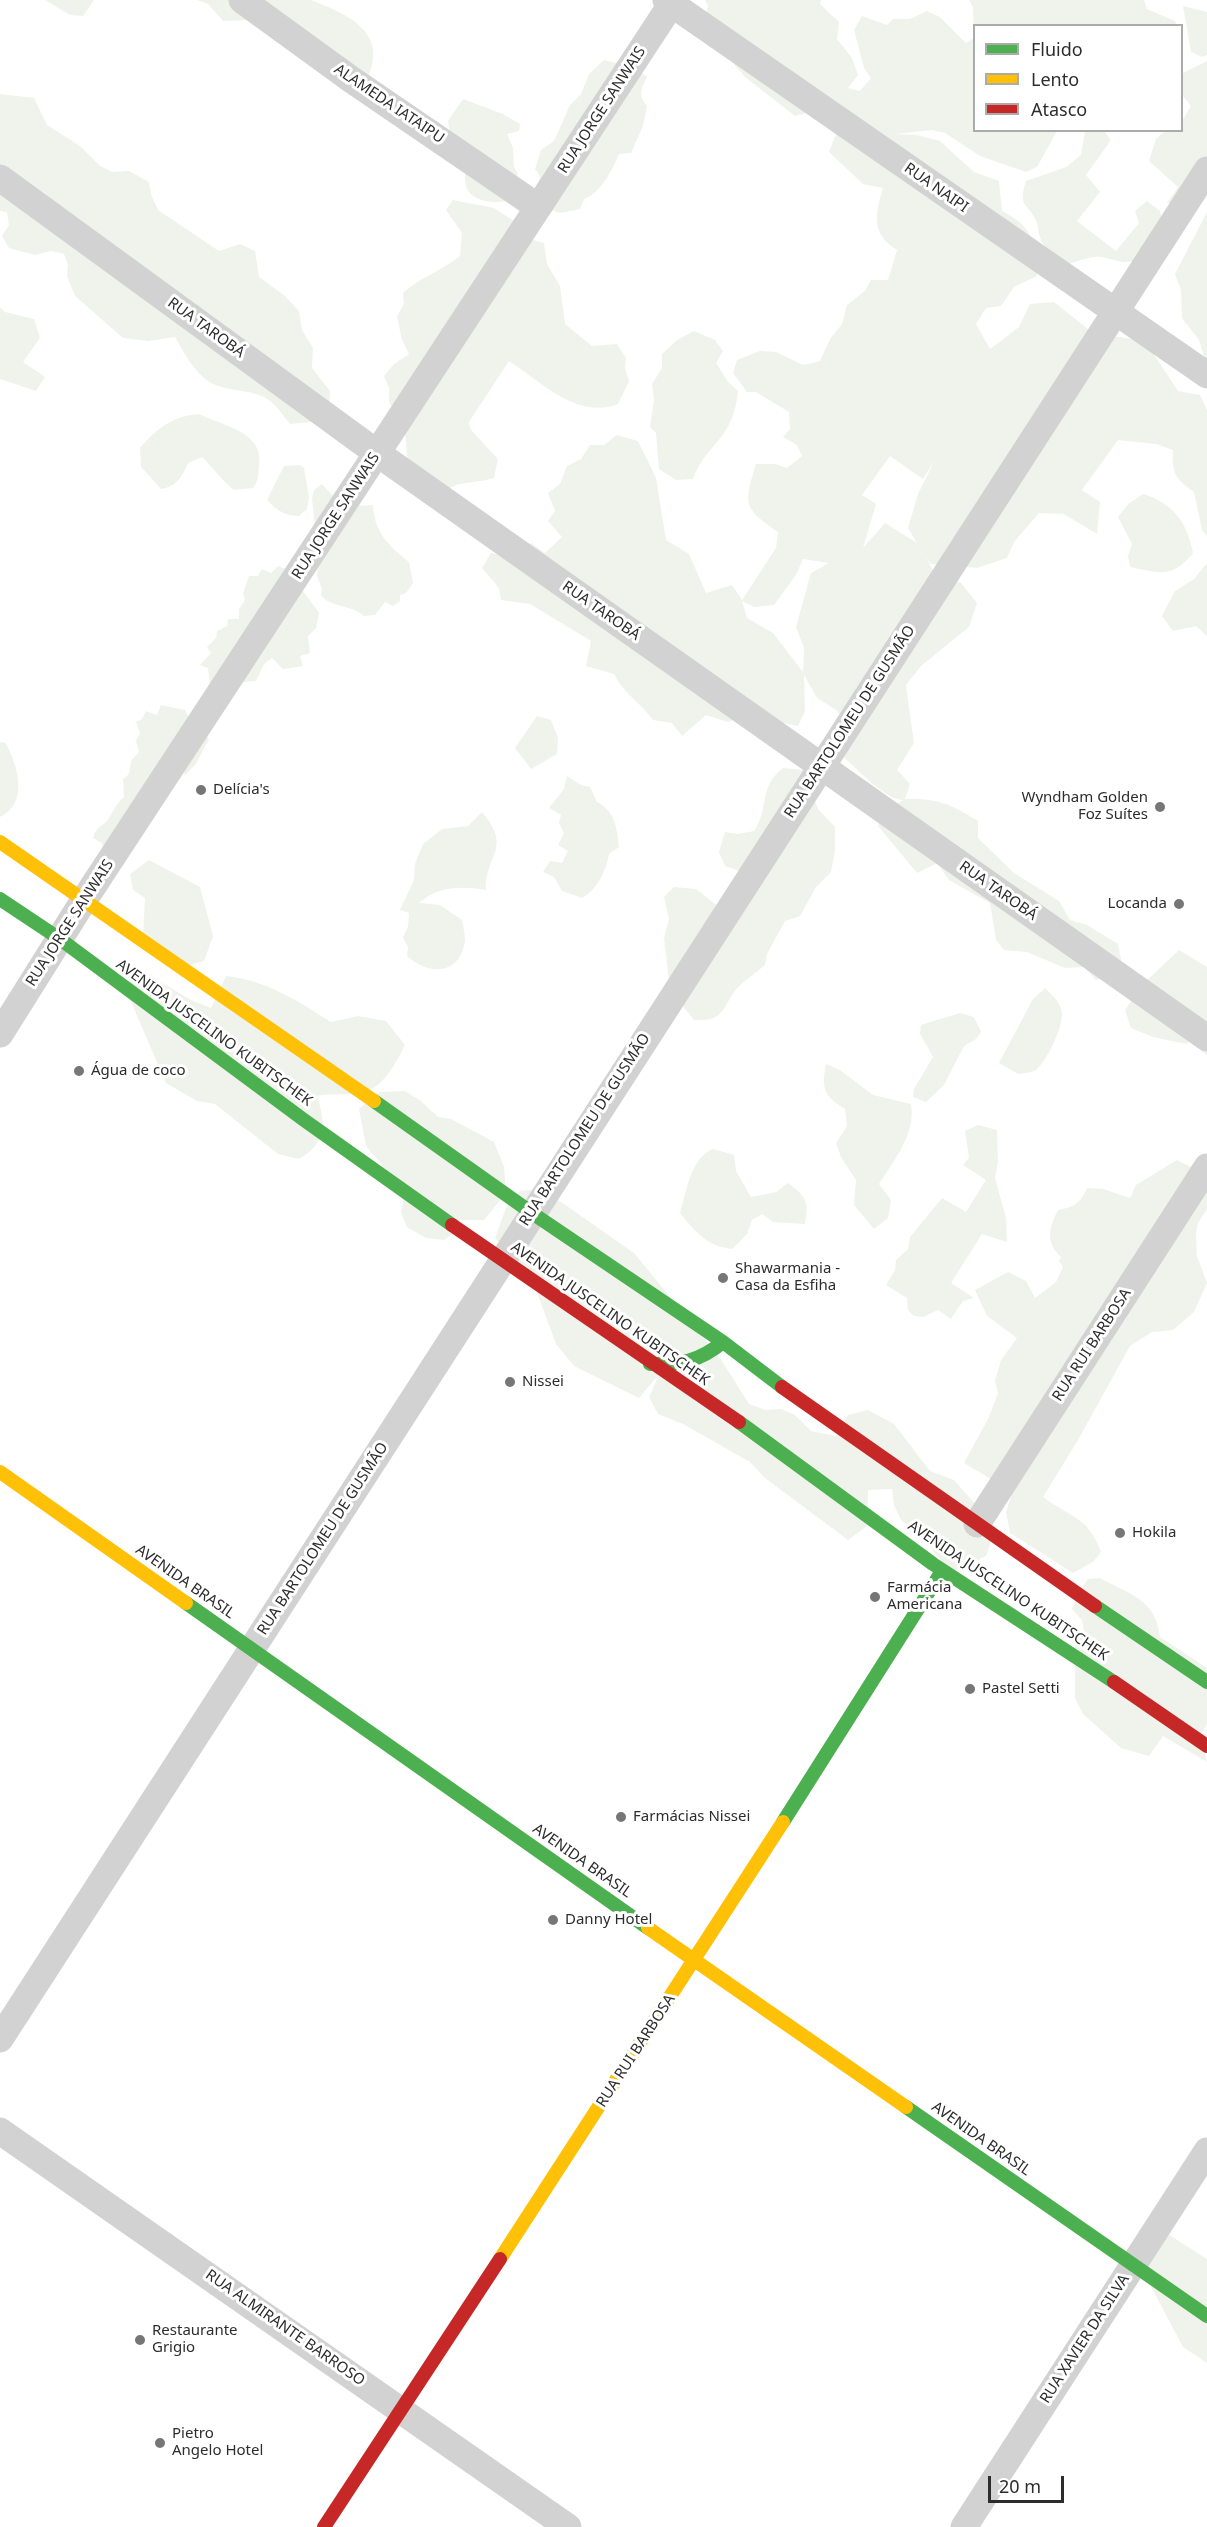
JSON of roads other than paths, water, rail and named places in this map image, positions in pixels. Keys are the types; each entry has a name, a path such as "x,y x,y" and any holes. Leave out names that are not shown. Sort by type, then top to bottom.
{"main road":[{"path":"0,842 432,1140 532,1213 723,1342 799,1400 1046,1573 1207,1682"},
{"name":"AVENIDA JUSCELINO KUBITSCHEK","path":"0,899 60,939 304,1120 650,1364 741,1415 942,1571 1072,1653 1207,1746"},
{"path":"650,1364 680,1366 706,1357 723,1342"},
{"path":"778,1402 799,1400"},
{"name":"AVENIDA BRASIL","path":"0,1472 1207,2316"},
{"name":"RUA RUI BARBOSA","path":"324,2527 695,1960 942,1571"}],"street":[{"name":"ALAMEDA IATAIPU","path":"242,0 352,80 538,207"},
{"name":"RUA JORGE SANWAIS","path":"0,1034 84,900 671,1"},
{"name":"RUA NAIPI","path":"671,1 1207,375"},
{"name":"RUA BARTOLOMEU DE GUSMÃO","path":"0,2039 252,1650 501,1259 1207,170"},
{"name":"RUA TAROBÁ","path":"0,178 378,453 1207,1038"},
{"name":"RUA RUI BARBOSA","path":"977,1524 1207,1167"},
{"name":"RUA ALMIRANTE BARROSO","path":"0,2131 568,2527"},
{"name":"RUA XAVIER DA SILVA","path":"963,2527 1207,2151"}],"place":[{"name":"Delícia's","path":"201,790"},
{"name":"Wyndham Golden Foz Suítes","path":"1160,807"},
{"name":"Locanda","path":"1179,904"},
{"name":"Água de coco","path":"79,1071"},
{"name":"Shawarmania - Casa da Esfiha","path":"723,1278"},
{"name":"Nissei","path":"510,1382"},
{"name":"Hokila","path":"1120,1533"},
{"name":"Farmácia Americana","path":"875,1597"},
{"name":"Pastel Setti","path":"970,1689"},
{"name":"Farmácias Nissei","path":"621,1817"},
{"name":"Danny Hotel","path":"553,1920"},
{"name":"Restaurante Grigio","path":"140,2340"},
{"name":"Pietro Angelo Hotel","path":"160,2443"}]}
